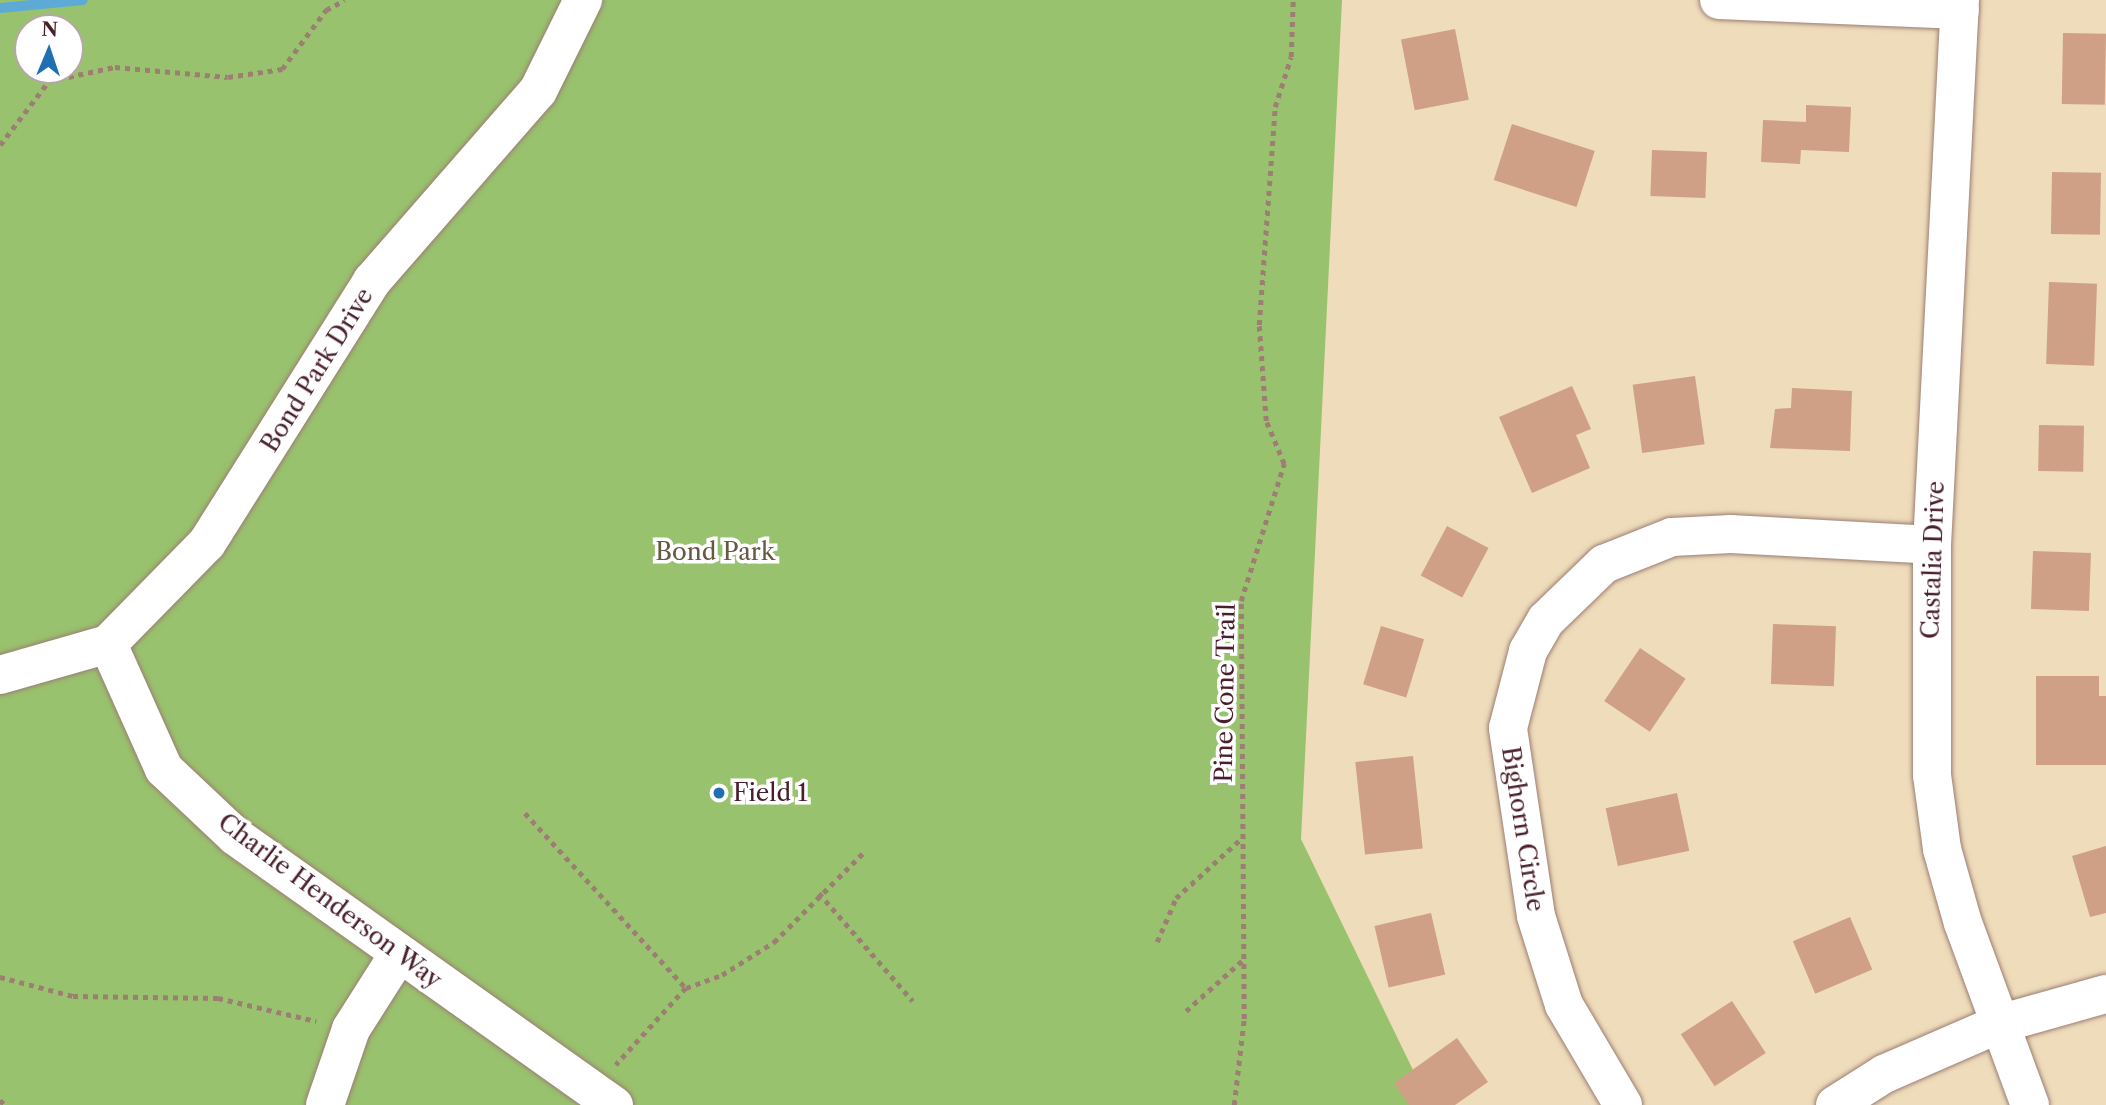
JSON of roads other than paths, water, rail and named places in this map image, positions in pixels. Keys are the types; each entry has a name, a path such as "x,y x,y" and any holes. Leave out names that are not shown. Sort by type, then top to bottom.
{"street":[{"name":"Bond Park Drive","path":"0,675 108,644 207,542 372,282 538,91 583,0"},
{"path":"1718,0 1960,5"},
{"name":"Castalia Drive","path":"1960,5 1933,545 1932,775 1942,849 1999,1024 2030,1105"},
{"name":"Bighorn Circle","path":"1623,1105 1564,1006 1536,916 1508,728 1528,651 1546,620 1604,564 1672,537 1731,534 1933,545"},
{"name":"Charlie Henderson Way","path":"108,644 164,769 235,836 398,955 603,1096"},
{"path":"325,1105 351,1029 398,955"},
{"path":"1835,1105 1884,1074 1999,1024 2106,994"}],"waterway":[{"path":"0,8 83,0"}],"place":[{"name":"Field 1","path":"719,793"}],"park label":[{"name":"Bond Park","path":"715,552"}]}
